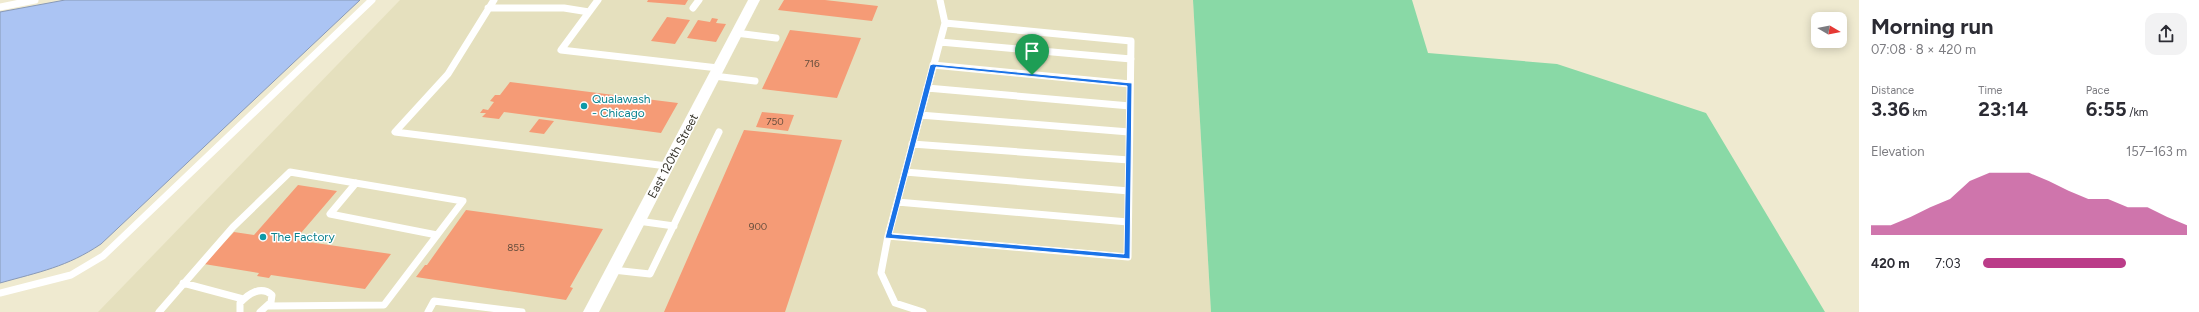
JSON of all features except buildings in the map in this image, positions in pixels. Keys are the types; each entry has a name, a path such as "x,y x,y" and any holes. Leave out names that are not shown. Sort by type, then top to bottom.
{"street":[{"name":"East 120th Street","path":"591,312 754,0"}],"lane":[{"path":"0,7 35,0"},
{"path":"0,293 71,275 104,256 372,0"},
{"path":"494,0 448,74 395,132 667,166"},
{"path":"598,0 561,50 716,72 755,81"},
{"path":"693,8 699,0"},
{"path":"923,312 895,303 881,273 888,236 945,23 940,0"},
{"path":"488,8 564,8 589,12"},
{"path":"888,236 1128,257 1131,41 945,23"},
{"path":"736,33 776,38"},
{"path":"940,42 1131,59"},
{"path":"933,65 1130,84"},
{"path":"927,88 1130,106"},
{"path":"920,114 1130,132"},
{"path":"613,270 650,274 719,132"},
{"path":"912,144 1129,160"},
{"path":"159,312 234,227 290,172 463,201 384,305 268,306"},
{"path":"905,172 1129,191"},
{"path":"356,183 330,214 438,235"},
{"path":"897,202 1128,222"},
{"path":"638,222 674,226"},
{"path":"183,283 243,299"},
{"path":"240,312 238,307 243,299 257,291 267,291 273,298 268,306 260,312"},
{"path":"428,312 434,301 522,312"}],"shaded area":[{"path":"400,0 1193,0 1211,312 98,312"}],"green space":[{"path":"1193,0 1412,0 1428,53 1557,64 1706,113 1825,312 1211,312"}],"water":[{"path":"65,0 360,0 101,244 64,264 0,283 0,12"}],"place":[{"name":"Qualawash - Chicago","path":"584,106"},
{"name":"The Factory","path":"263,237"}],"route":[{"path":"933,65 1032,75 1130,84 1128,257 888,236 933,65"}]}
